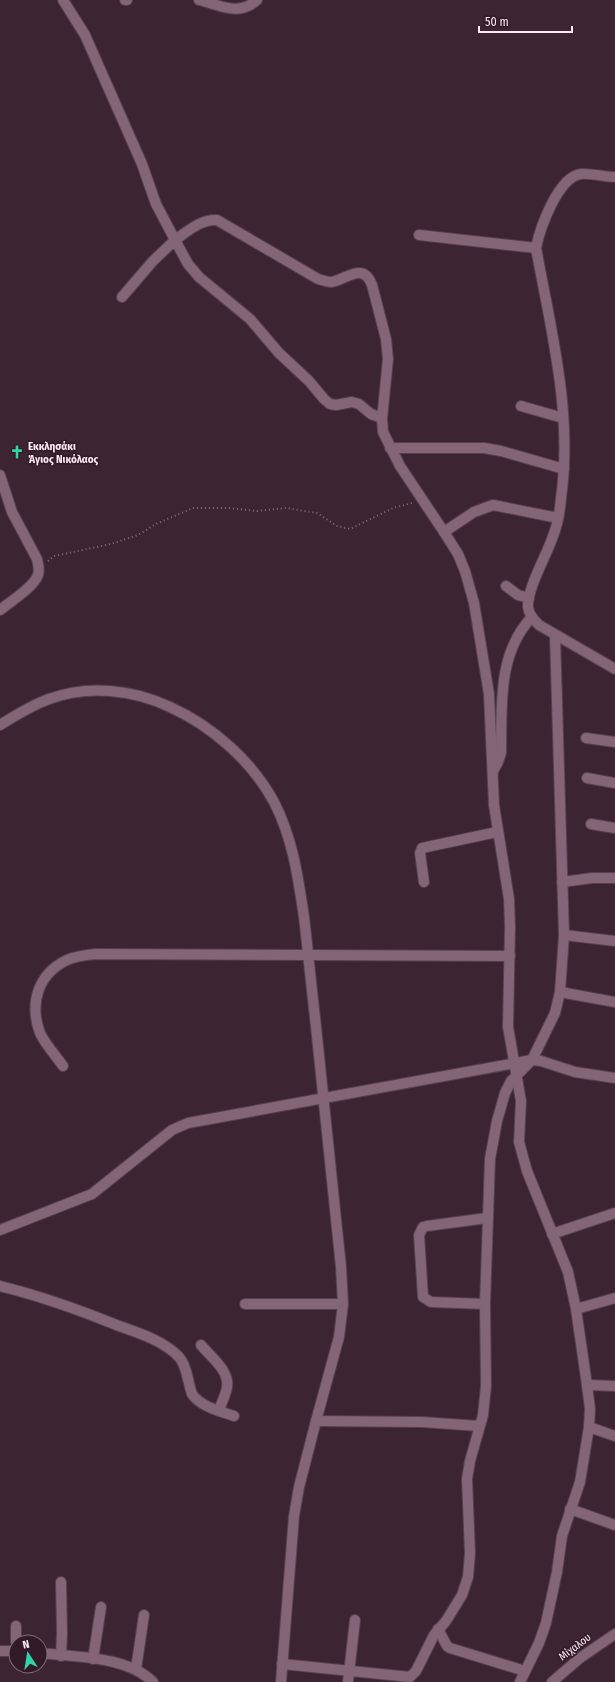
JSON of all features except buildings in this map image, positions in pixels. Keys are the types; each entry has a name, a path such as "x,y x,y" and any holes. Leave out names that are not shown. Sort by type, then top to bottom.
{"street":[{"path":"199,0 233,9 243,9 257,0"},
{"path":"66,1 85,35 142,164 156,204 188,264 199,278 250,318 279,353 309,380 324,399 330,404 336,405 352,402 359,404 371,414 382,418"},
{"path":"615,177 582,174 571,177 563,186 549,210 536,248 562,388 564,469 558,518 554,535 529,598 528,606 532,617 539,625 615,669"},
{"path":"122,297 153,261 175,240 202,222 210,220 217,220 325,282 333,281 353,273 361,273 366,276 372,285 386,339 388,359 382,418 383,432 400,466 444,532 460,560 474,603 489,694 492,771 498,832 509,899 510,956 508,1027 521,1101 518,1135 521,1151 568,1272 576,1309 590,1409 589,1427 580,1482 562,1536 557,1572 546,1623 539,1643 520,1682"},
{"path":"420,235 536,248"},
{"path":"520,406 563,418"},
{"path":"390,448 484,448 501,451 564,469"},
{"path":"0,475 12,512 37,559 39,568 38,575 33,583 0,610"},
{"path":"444,532 474,512 493,505 558,518"},
{"path":"506,586 518,595 529,598"},
{"path":"492,771 498,762 501,753 504,674 512,646 517,636 532,617"},
{"path":"282,1664 349,1670 383,1678 412,1676 416,1671 431,1639 446,1621 462,1595 468,1578 470,1553 467,1479 484,1403 486,1386 485,1304 489,1165 494,1134 505,1093 516,1075 532,1060 553,1018 560,992 564,935 555,635"},
{"path":"0,725 21,712 48,699 72,692 104,690 139,696 164,704 193,719 214,734 234,751 259,778 282,819 295,858 308,954 341,1267 343,1304 339,1337 299,1487 294,1516 281,1682"},
{"path":"586,738 615,742"},
{"path":"587,778 615,783"},
{"path":"591,824 615,828"},
{"path":"424,882 420,853 422,848 498,832"},
{"path":"562,882 592,878 615,878"},
{"path":"564,935 594,940 615,941"},
{"path":"63,1066 41,1034 36,1017 36,999 44,977 54,968 69,959 94,954 510,956"},
{"path":"560,992 615,1002"},
{"path":"0,1230 92,1194 172,1130 188,1123 532,1060 541,1061 575,1072 615,1078"},
{"path":"552,1234 615,1213"},
{"path":"485,1304 431,1302 423,1297 419,1235 420,1231 427,1226 487,1218"},
{"path":"0,1286 98,1317 136,1332 162,1345 181,1360 194,1398 206,1406 234,1416"},
{"path":"576,1309 615,1298"},
{"path":"245,1304 343,1304"},
{"path":"201,1345 222,1369 226,1377 227,1386 219,1411"},
{"path":"587,1385 615,1386"},
{"path":"316,1422 422,1422 479,1426"},
{"path":"589,1427 615,1436"},
{"path":"570,1509 615,1525"},
{"path":"61,1582 61,1656"},
{"path":"93,1659 100,1607"},
{"path":"136,1669 144,1615"},
{"path":"348,1682 355,1620"},
{"path":"16,1626 16,1634"},
{"path":"438,1629 445,1643 450,1648 525,1671"},
{"name":"Μίχαλου","path":"552,1682 580,1658 615,1634"},
{"path":"48,1654 123,1664 145,1674 153,1682"}],"path":[{"path":"39,568 54,556 111,544 138,535 156,524 193,508 229,508 257,511 286,508 317,513 337,526 350,529 393,508 422,500"}],"place":[{"name":"Εκκλησάκι Άγιος Νικόλαος","path":"17,452"}]}
